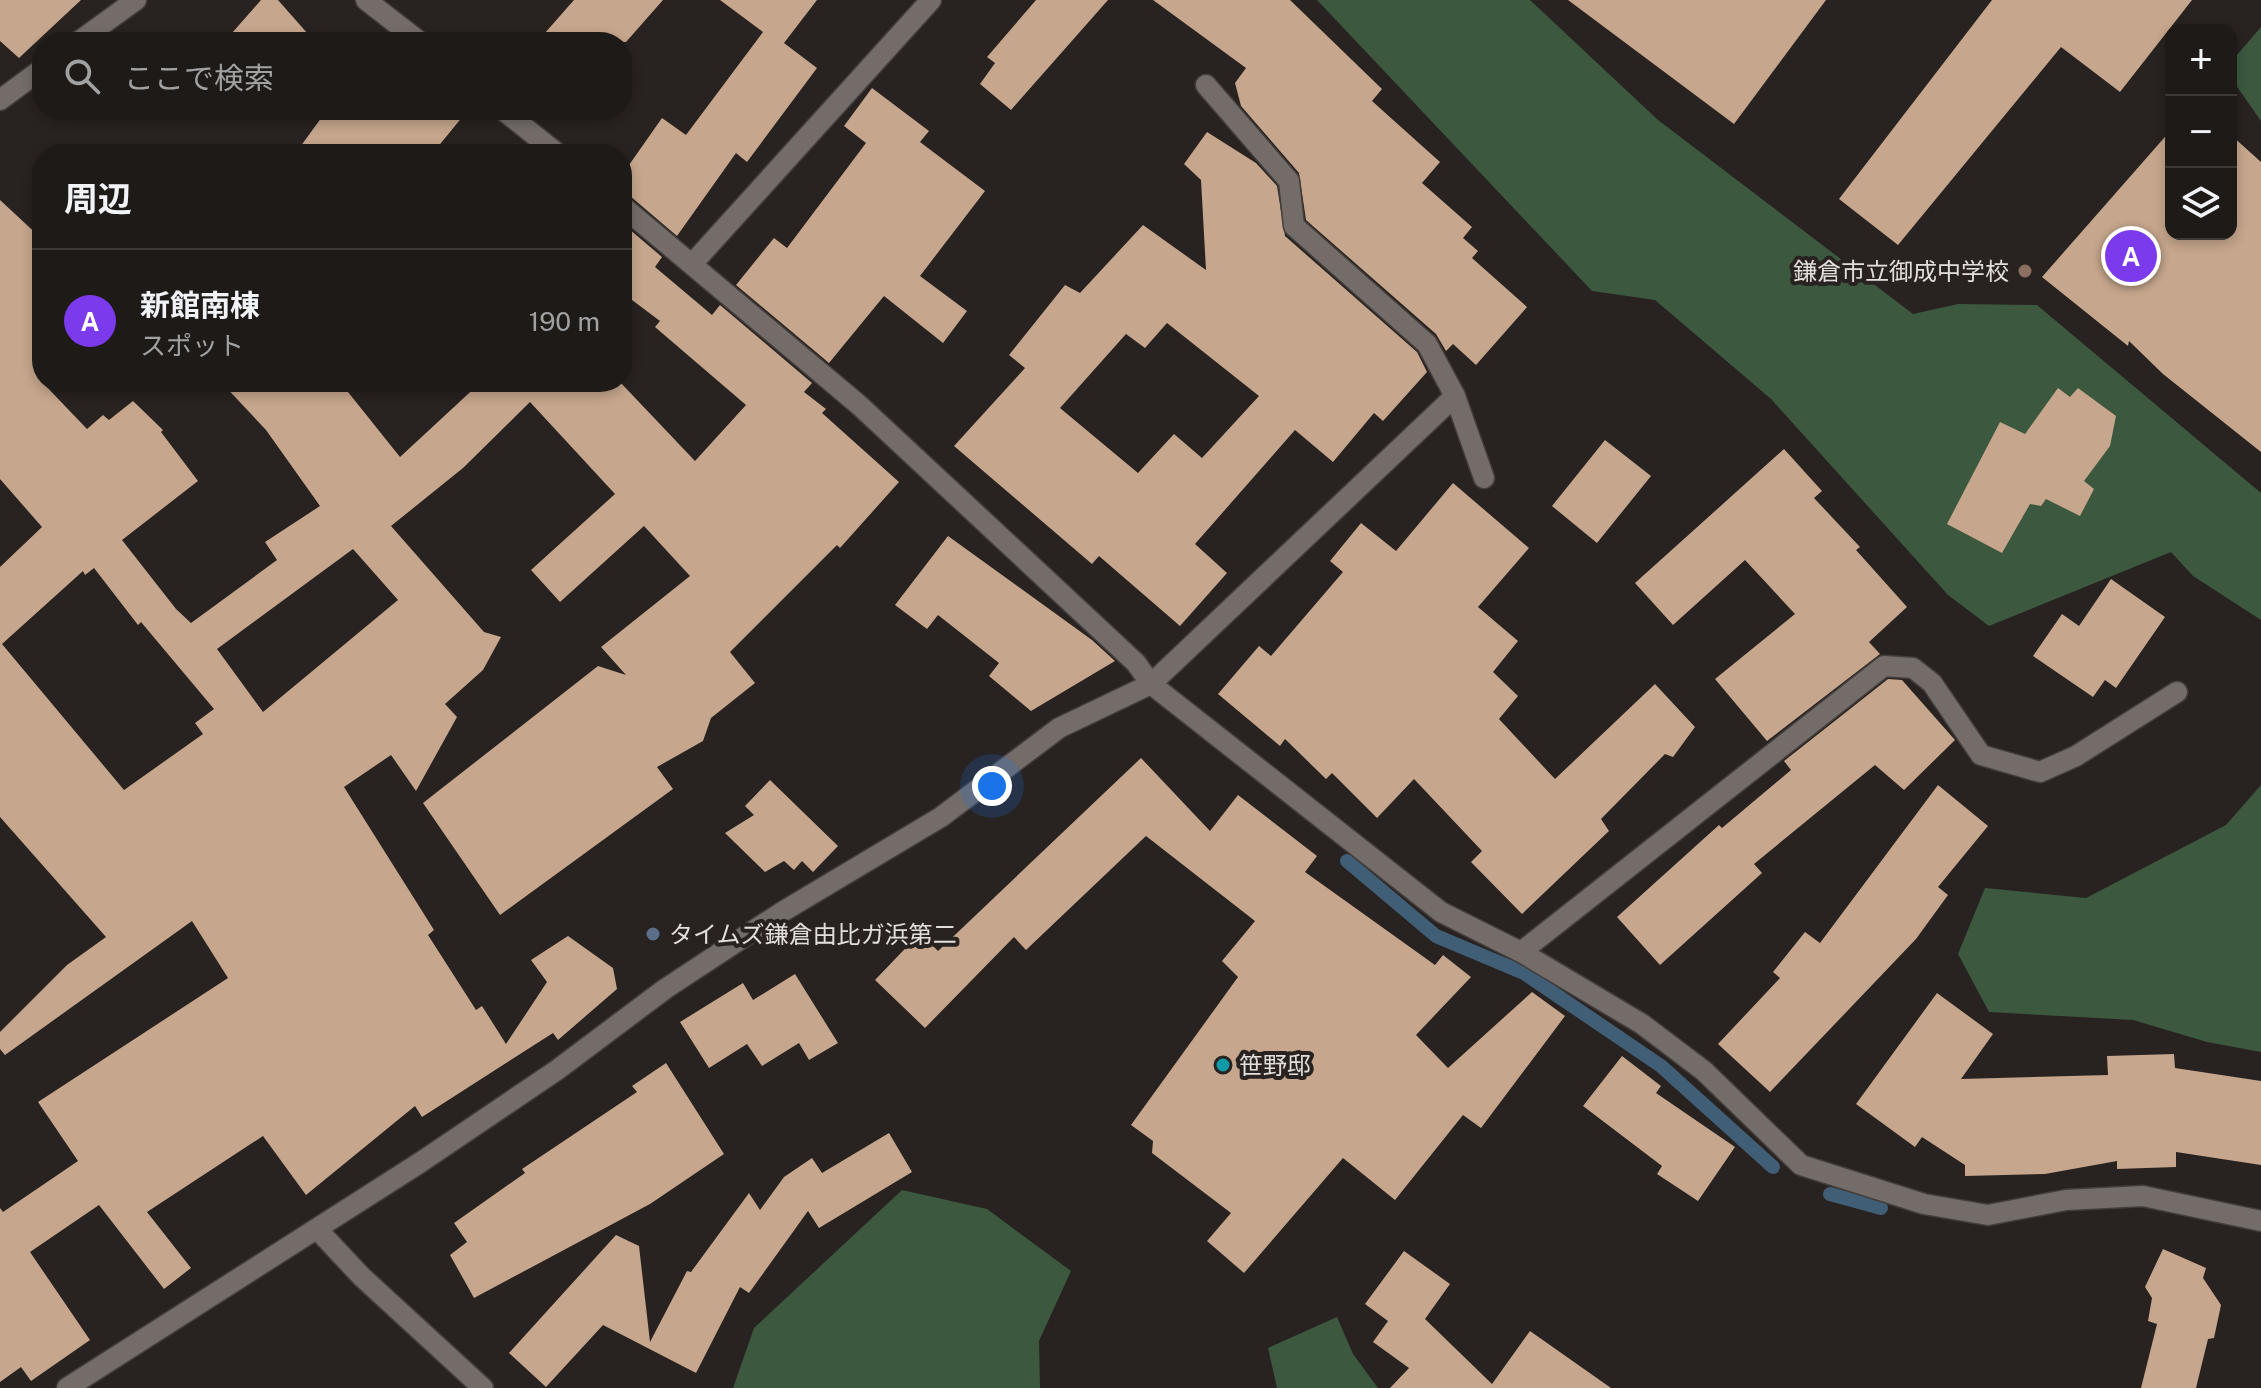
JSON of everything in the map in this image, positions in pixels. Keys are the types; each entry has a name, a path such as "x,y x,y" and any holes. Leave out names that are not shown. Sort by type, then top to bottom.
{"street":[{"path":"92,32 136,0"},
{"path":"366,0 407,32"},
{"path":"693,263 931,0"},
{"path":"0,100 32,76"},
{"path":"1206,85 1289,181 1294,226 1427,344 1455,396 1484,478"},
{"path":"516,120 546,144"},
{"path":"632,214 859,405 1136,663 1151,684 1441,912 1521,952 1642,1024 1692,1062 1801,1165 1924,1204 1988,1215 2066,1200 2143,1196 2261,1221"},
{"path":"67,1388 317,1229 544,1078 691,971 782,912 941,817 1059,728 1151,684 1455,396"},
{"path":"1521,952 1884,666 1913,668 1932,683 1981,755 2040,772 2076,756 2177,692"},
{"path":"317,1229 362,1277 483,1388"}],"green space":[{"path":"1317,0 1530,0 1658,120 1913,314 1958,304 2037,305 2261,493 2261,620 2193,576 2171,552 1989,626 1948,595 1771,399 1655,300 1592,291"},
{"path":"2261,27 2261,121 2237,87 2237,55"},
{"path":"2261,785 2261,1052 2207,1042 2133,1020 1989,1012 1958,954 1985,888 2086,898 2226,825"},
{"path":"902,1190 987,1209 1071,1271 1039,1341 1040,1388 733,1388 754,1328"},
{"path":"1337,1317 1353,1354 1378,1388 1277,1388 1268,1348"}],"building":[{"path":"0,0 81,0 47,32 32,32 32,46 19,58 0,41"},
{"path":"261,0 278,0 306,32 233,32"},
{"path":"574,0 663,0 632,35 632,32 546,32"},
{"path":"720,0 817,0 784,43 817,68 747,162 736,153 677,236 632,198 632,161 662,118 686,135 763,32"},
{"path":"1036,0 1108,0 1011,110 980,84 995,63 987,57"},
{"path":"1153,0 1290,0 1382,89 1372,101 1440,162 1422,183 1472,227 1463,238 1478,251 1472,258 1527,307 1476,365 1453,344 1446,351 1436,334 1306,220 1299,173 1241,106 1235,83 1246,68"},
{"path":"1568,0 1826,0 1734,124"},
{"path":"1992,0 2192,0 2173,24 2165,24 2165,34 2120,92 2061,47 1898,245 1839,199"},
{"path":"872,88 929,131 920,142 985,191 920,276 967,311 943,343 884,296 829,363 736,285 774,238 787,248 866,143 844,126"},
{"path":"320,120 460,120 440,144 302,144"},
{"path":"1207,132 1256,163 1277,186 1285,236 1417,352 1427,372 1383,421 1374,413 1333,462 1295,430 1195,544 1227,573 1180,626 1099,556 1092,564 954,446 1025,368 1009,355 1065,285 1080,293 1143,225 1206,270 1201,180 1184,164","holes":["1167,323 1259,396 1202,458 1174,434 1138,473 1060,408 1126,334 1145,348"]},
{"path":"2165,137 2165,240 2237,240 2237,140 2261,162 2261,452 2163,374 2129,341 2128,346 2042,277"},
{"path":"0,200 32,230 32,392 52,392 87,429 103,415 109,420 133,401 163,430 161,432 198,481 122,540 176,609 191,623 277,560 265,542 320,506 266,430 230,392 348,392 400,457 470,392 629,392 695,461 746,405 655,327 660,321 632,300 632,232 662,257 655,267 712,315 720,305 812,383 804,392 826,409 822,413 899,482 840,548 837,545 730,652 755,683 711,718 703,741 657,767 673,789 500,915 423,803 598,666 626,675 601,647 690,576 644,526 560,602 531,570 615,494 530,402 463,468 391,526 484,632 501,637 483,670 445,704 457,717 416,791 391,755 344,787 434,930 428,935 476,1010 482,1006 506,1044 547,982 531,960 568,936 613,968 617,989 558,1040 553,1033 422,1117 415,1106 306,1195 263,1136 147,1212 191,1268 164,1289 99,1205 30,1252 90,1340 31,1381 21,1367 0,1382 0,1208 3,1212 78,1161 38,1102 228,978 192,921 5,1055 0,1049 0,1032 67,965 106,937 0,817 0,567 42,527 0,479","holes":["353,549 398,600 263,712 217,649","94,568 138,625 141,622 214,709 195,723 203,734 124,790 2,644 83,571 85,575"]},
{"path":"2058,388 2070,397 2078,388 2116,416 2110,446 2084,481 2094,489 2080,516 2046,499 2041,506 2030,504 2002,553 1947,524 2000,422 2025,434"},
{"path":"1605,440 1651,476 1597,543 1552,506"},
{"path":"1784,449 1822,491 1814,498 1860,547 1856,550 1907,607 1869,642 1880,654 1767,741 1715,679 1795,614 1745,560 1673,625 1635,583"},
{"path":"1453,483 1529,548 1478,607 1518,641 1493,672 1518,696 1499,719 1555,779 1655,684 1695,727 1673,757 1665,754 1601,819 1609,831 1522,914 1471,862 1482,851 1414,779 1377,818 1332,773 1326,779 1285,739 1280,746 1218,694 1259,646 1271,656 1343,572 1330,561 1361,523 1396,551"},
{"path":"948,536 1092,640 1115,661 1031,711 989,676 999,663 938,615 927,629 895,605"},
{"path":"2111,579 2165,617 2116,688 2105,680 2093,697 2033,656 2062,614 2079,626"},
{"path":"1888,679 1902,680 1955,740 1904,790 1875,765 1754,864 1762,873 1660,965 1617,917 1719,825 1722,828 1791,770 1784,761"},
{"path":"1141,758 1210,831 1238,795 1317,856 1305,872 1435,965 1443,955 1471,977 1416,1035 1448,1068 1532,992 1565,1016 1481,1128 1463,1115 1395,1200 1343,1158 1244,1273 1207,1241 1231,1213 1152,1153 1153,1141 1131,1125 1238,977 1222,961 1255,921 1146,836 1026,950 1014,937 925,1028 875,980 920,933 938,951"},
{"path":"770,780 838,846 813,872 802,861 794,870 784,861 765,872 725,833 754,815 745,806"},
{"path":"1938,785 1988,826 1938,887 1948,895 1916,939 1770,1092 1718,1044 1780,978 1773,972 1805,932 1820,943"},
{"path":"795,974 838,1043 809,1060 799,1043 762,1066 747,1044 709,1068 680,1022 743,983 753,1000"},
{"path":"1937,993 1993,1034 1961,1079 2108,1075 2107,1056 2174,1054 2175,1068 2261,1081 2261,1165 2176,1152 2176,1167 2117,1169 2117,1161 2045,1174 1965,1176 1965,1165 1922,1137 1915,1147 1856,1104"},
{"path":"1622,1056 1661,1086 1656,1093 1735,1147 1698,1201 1657,1174 1662,1166 1583,1106"},
{"path":"666,1063 724,1154 650,1204 474,1298 450,1255 467,1242 454,1223 525,1173 522,1169 637,1092 632,1086"},
{"path":"889,1133 912,1172 819,1228 808,1211 749,1293 740,1287 696,1373 603,1325 546,1387 509,1353 616,1235 639,1246 650,1342 687,1271 691,1272 749,1193 760,1210 784,1177 812,1158 822,1173"},
{"path":"2163,1249 2206,1268 2203,1278 2221,1305 2214,1338 2208,1339 2196,1388 2141,1388 2157,1324 2148,1321 2152,1298 2145,1287"},
{"path":"1404,1251 1450,1284 1425,1319 1492,1384 1530,1331 1611,1388 1390,1388 1409,1368 1373,1342 1388,1321 1365,1304"}],"waterway":[{"path":"1347,861 1436,936 1524,973 1661,1066 1773,1167"},
{"path":"1830,1194 1881,1208"}],"place":[{"name":"新館南棟","path":"2131,256"},
{"name":"鎌倉市立御成中学校","path":"2025,271"},
{"name":"タイムズ鎌倉由比ガ浜第二","path":"653,934"},
{"name":"笹野邸","path":"1223,1065"}]}
